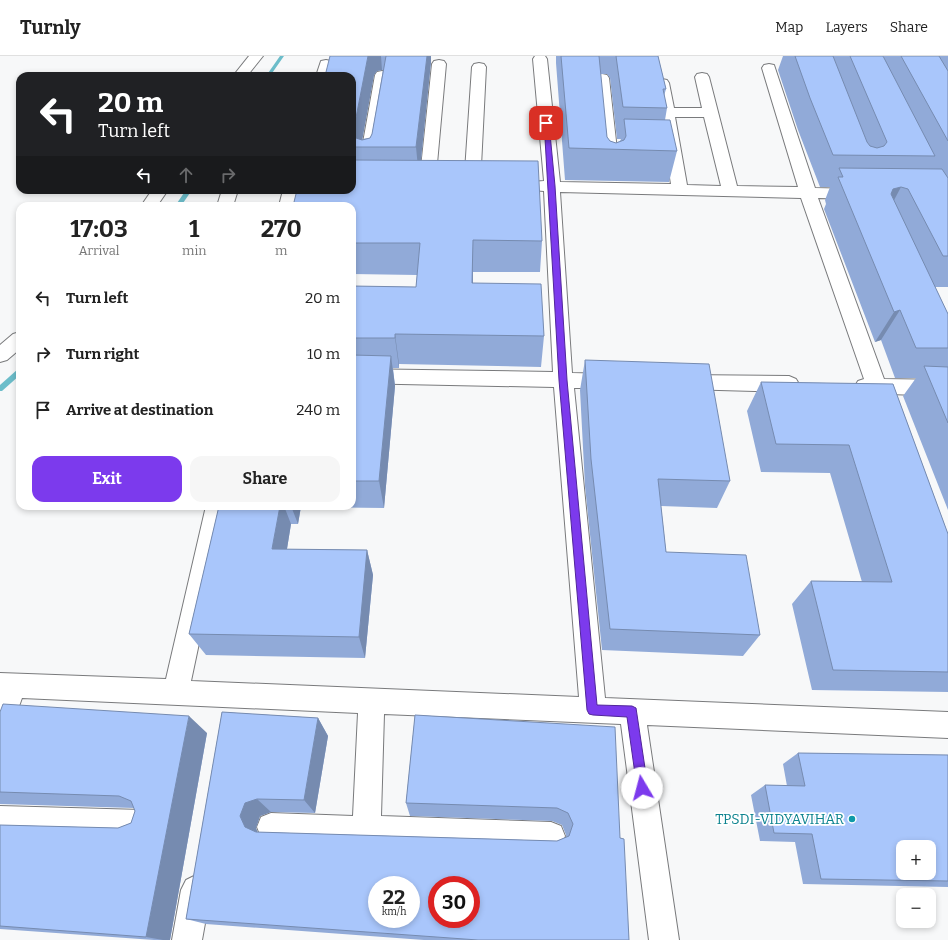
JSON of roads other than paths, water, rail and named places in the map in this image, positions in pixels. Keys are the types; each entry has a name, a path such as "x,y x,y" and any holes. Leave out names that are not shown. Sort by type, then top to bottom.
{"street":[{"path":"243,72 256,56"},
{"path":"540,59 552,186 563,380 593,710"},
{"path":"439,64 449,186 478,67"},
{"path":"769,68 808,193 887,416"},
{"path":"366,165 382,74"},
{"path":"602,78 616,144 613,180"},
{"path":"661,78 667,112 665,146 680,190"},
{"path":"702,78 730,191"},
{"path":"667,112 710,113"},
{"path":"520,186 552,186 613,180 680,190 871,193"},
{"path":"0,355 16,342"},
{"path":"356,376 626,381"},
{"path":"665,382 806,385"},
{"path":"846,386 948,388"},
{"path":"176,693 216,510"},
{"path":"0,725 7,686 176,693 226,706 371,701 948,725"},
{"path":"366,830 371,701"},
{"path":"632,712 664,940"},
{"path":"0,820 142,824"},
{"path":"271,827 551,836"},
{"path":"188,940 200,863"}],"waterway":[{"path":"271,72 282,56"},
{"path":"181,202 186,194"},
{"path":"0,389 16,375"}],"place":[{"name":"TPSDI-VIDYAVIHAR","path":"852,819"}]}
